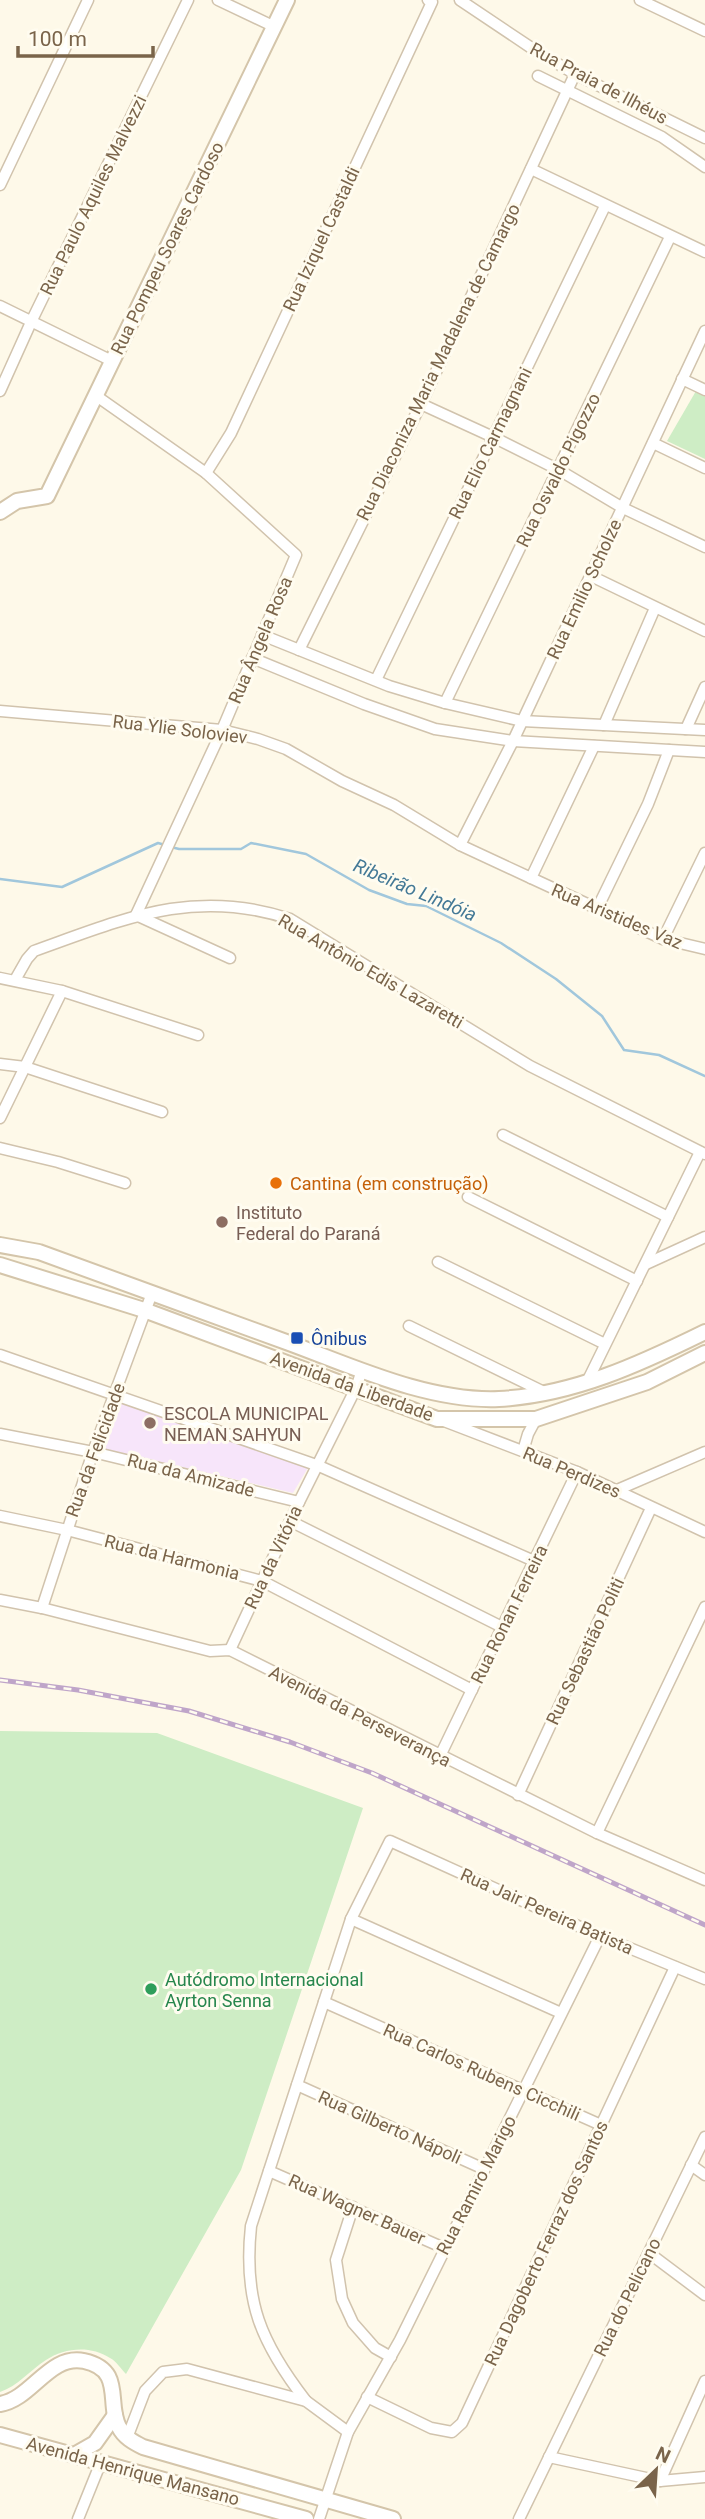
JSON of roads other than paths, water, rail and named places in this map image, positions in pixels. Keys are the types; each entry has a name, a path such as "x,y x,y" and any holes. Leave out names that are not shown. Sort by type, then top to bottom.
{"street":[{"path":"0,185 88,0"},
{"name":"Rua Paulo Aquiles Malvezzi","path":"0,391 188,0"},
{"path":"218,0 275,27"},
{"name":"Rua Pompeu Soares Cardoso","path":"0,512 17,501 53,500 96,395 288,0"},
{"name":"Rua Praia de Ilhéus","path":"460,0 575,74 705,138"},
{"path":"640,0 705,31"},
{"name":"Rua Iziquel Castaldi","path":"206,473 231,433 430,1"},
{"name":"Rua Diaconiza Maria Madalena de Camargo","path":"299,650 421,404 575,74"},
{"path":"538,76 662,137 705,166"},
{"path":"531,169 705,252"},
{"name":"Rua Elio Carmagnani","path":"376,680 605,206"},
{"name":"Rua Osvaldo Pigozzo","path":"445,702 670,237"},
{"path":"0,306 112,361"},
{"name":"Rua Emilio Scholze","path":"460,845 513,741 705,331"},
{"path":"682,379 705,390"},
{"path":"96,395 206,473"},
{"path":"421,404 559,470 622,508 705,547"},
{"path":"653,443 705,468"},
{"name":"Rua Ângela Rosa","path":"136,915 222,730 296,555 206,473"},
{"path":"591,576 705,631"},
{"path":"604,725 655,608"},
{"path":"262,635 376,680 445,702 522,721 705,730"},
{"path":"252,658 364,704 435,729 513,741 705,752"},
{"path":"685,729 705,687"},
{"name":"Rua Ylie Soloviev","path":"0,711 222,730 258,738 286,749 394,805 460,845 531,878"},
{"path":"531,878 594,746"},
{"path":"597,908 648,804 669,750"},
{"path":"663,939 705,853"},
{"name":"Rua Aristides Vaz","path":"531,878 663,939 705,949"},
{"name":"Rua Antônio Edis Lazaretti","path":"15,980 26,959 34,951 136,915 181,906 260,909 290,919 530,1066 703,1153"},
{"path":"136,915 230,958"},
{"path":"0,978 62,990 198,1035"},
{"path":"0,1118 62,990"},
{"path":"0,1064 24,1068 162,1112"},
{"path":"503,1136 668,1217"},
{"path":"0,1148 58,1162 125,1183"},
{"path":"587,1382 668,1217 703,1153"},
{"path":"468,1197 637,1281"},
{"path":"646,1264 705,1237"},
{"name":"Avenida da Liberdade","path":"0,1245 39,1252 362,1370 459,1398 498,1399 546,1393 636,1366 705,1332"},
{"path":"438,1262 605,1344"},
{"name":"Avenida da Liberdade","path":"0,1265 144,1310 437,1419 536,1419 647,1382 705,1353"},
{"name":"Rua da Felicidade","path":"42,1608 93,1452 152,1293"},
{"path":"409,1326 546,1393"},
{"path":"0,1355 318,1466 534,1561"},
{"name":"Rua da Vitória","path":"230,1650 356,1388 362,1370"},
{"name":"Rua Perdizes","path":"437,1419 577,1472 705,1532"},
{"path":"523,1451 536,1419"},
{"name":"Rua da Amizade","path":"0,1434 93,1452 299,1502"},
{"path":"617,1490 705,1452"},
{"name":"Rua Ronan Ferreira","path":"440,1756 577,1472"},
{"name":"Rua Sebastião Politi","path":"518,1795 651,1508"},
{"name":"Rua da Harmonia","path":"0,1516 67,1530 262,1581 472,1690"},
{"path":"290,1521 502,1627"},
{"name":"Avenida da Perseverança","path":"0,1600 42,1608 210,1651 230,1650 518,1795 705,1880"},
{"path":"597,1833 705,1607"},
{"name":"Rua Jair Pereira Batista","path":"351,1919 390,1841 600,1936 705,1979"},
{"path":"306,2402 270,2349 252,2303 248,2277 251,2226 351,1919 561,2013"},
{"name":"Rua Ramiro Marigo","path":"319,2519 348,2432 391,2357 600,1936"},
{"name":"Rua Dagoberto Ferraz dos Santos","path":"367,2397 431,2428 452,2431 462,2423 675,1967"},
{"name":"Rua Carlos Rubens Cicchili","path":"324,2002 601,2125"},
{"name":"Rua Gilberto Nápoli","path":"297,2085 484,2169"},
{"name":"Rua do Pelicano","path":"519,2519 705,2137"},
{"path":"691,2165 705,2175"},
{"name":"Rua Wagner Bauer","path":"269,2171 444,2248"},
{"path":"353,2207 336,2260 342,2299 353,2323 375,2347 391,2357"},
{"path":"649,2253 705,2295"},
{"name":"Avenida Henrique Mansano","path":"0,2403 13,2399 61,2364 80,2360 92,2363 107,2376 113,2386 115,2415 118,2426 127,2438 157,2452 393,2519"},
{"path":"127,2438 145,2392 163,2372 187,2369 306,2402 348,2432"},
{"path":"660,2481 705,2381"},
{"path":"74,2455 95,2444 115,2415"},
{"name":"Avenida Henrique Mansano","path":"0,2435 306,2519"},
{"path":"549,2457 660,2481 705,2477"},
{"path":"78,2519 101,2462"}],"waterway":[{"name":"Ribeirão Lindóia","path":"0,879 62,887 158,843 165,845"},
{"name":"Ribeirão Lindóia","path":"171,847 241,849 251,843 306,854 369,890 407,904 426,906 501,943 556,979 602,1016 624,1050 659,1055 705,1076"}],"railway":[{"path":"0,1680 78,1690 189,1711 290,1742 372,1773 705,1925"}],"place":[{"name":"Cantina (em construção)","path":"276,1183"},
{"name":"Instituto Federal do Paraná","path":"222,1222"},
{"name":"Ônibus","path":"297,1338"},
{"name":"ESCOLA MUNICIPAL NEMAN SAHYUN","path":"150,1423"},
{"name":"Autódromo Internacional Ayrton Senna","path":"151,1989"}]}
